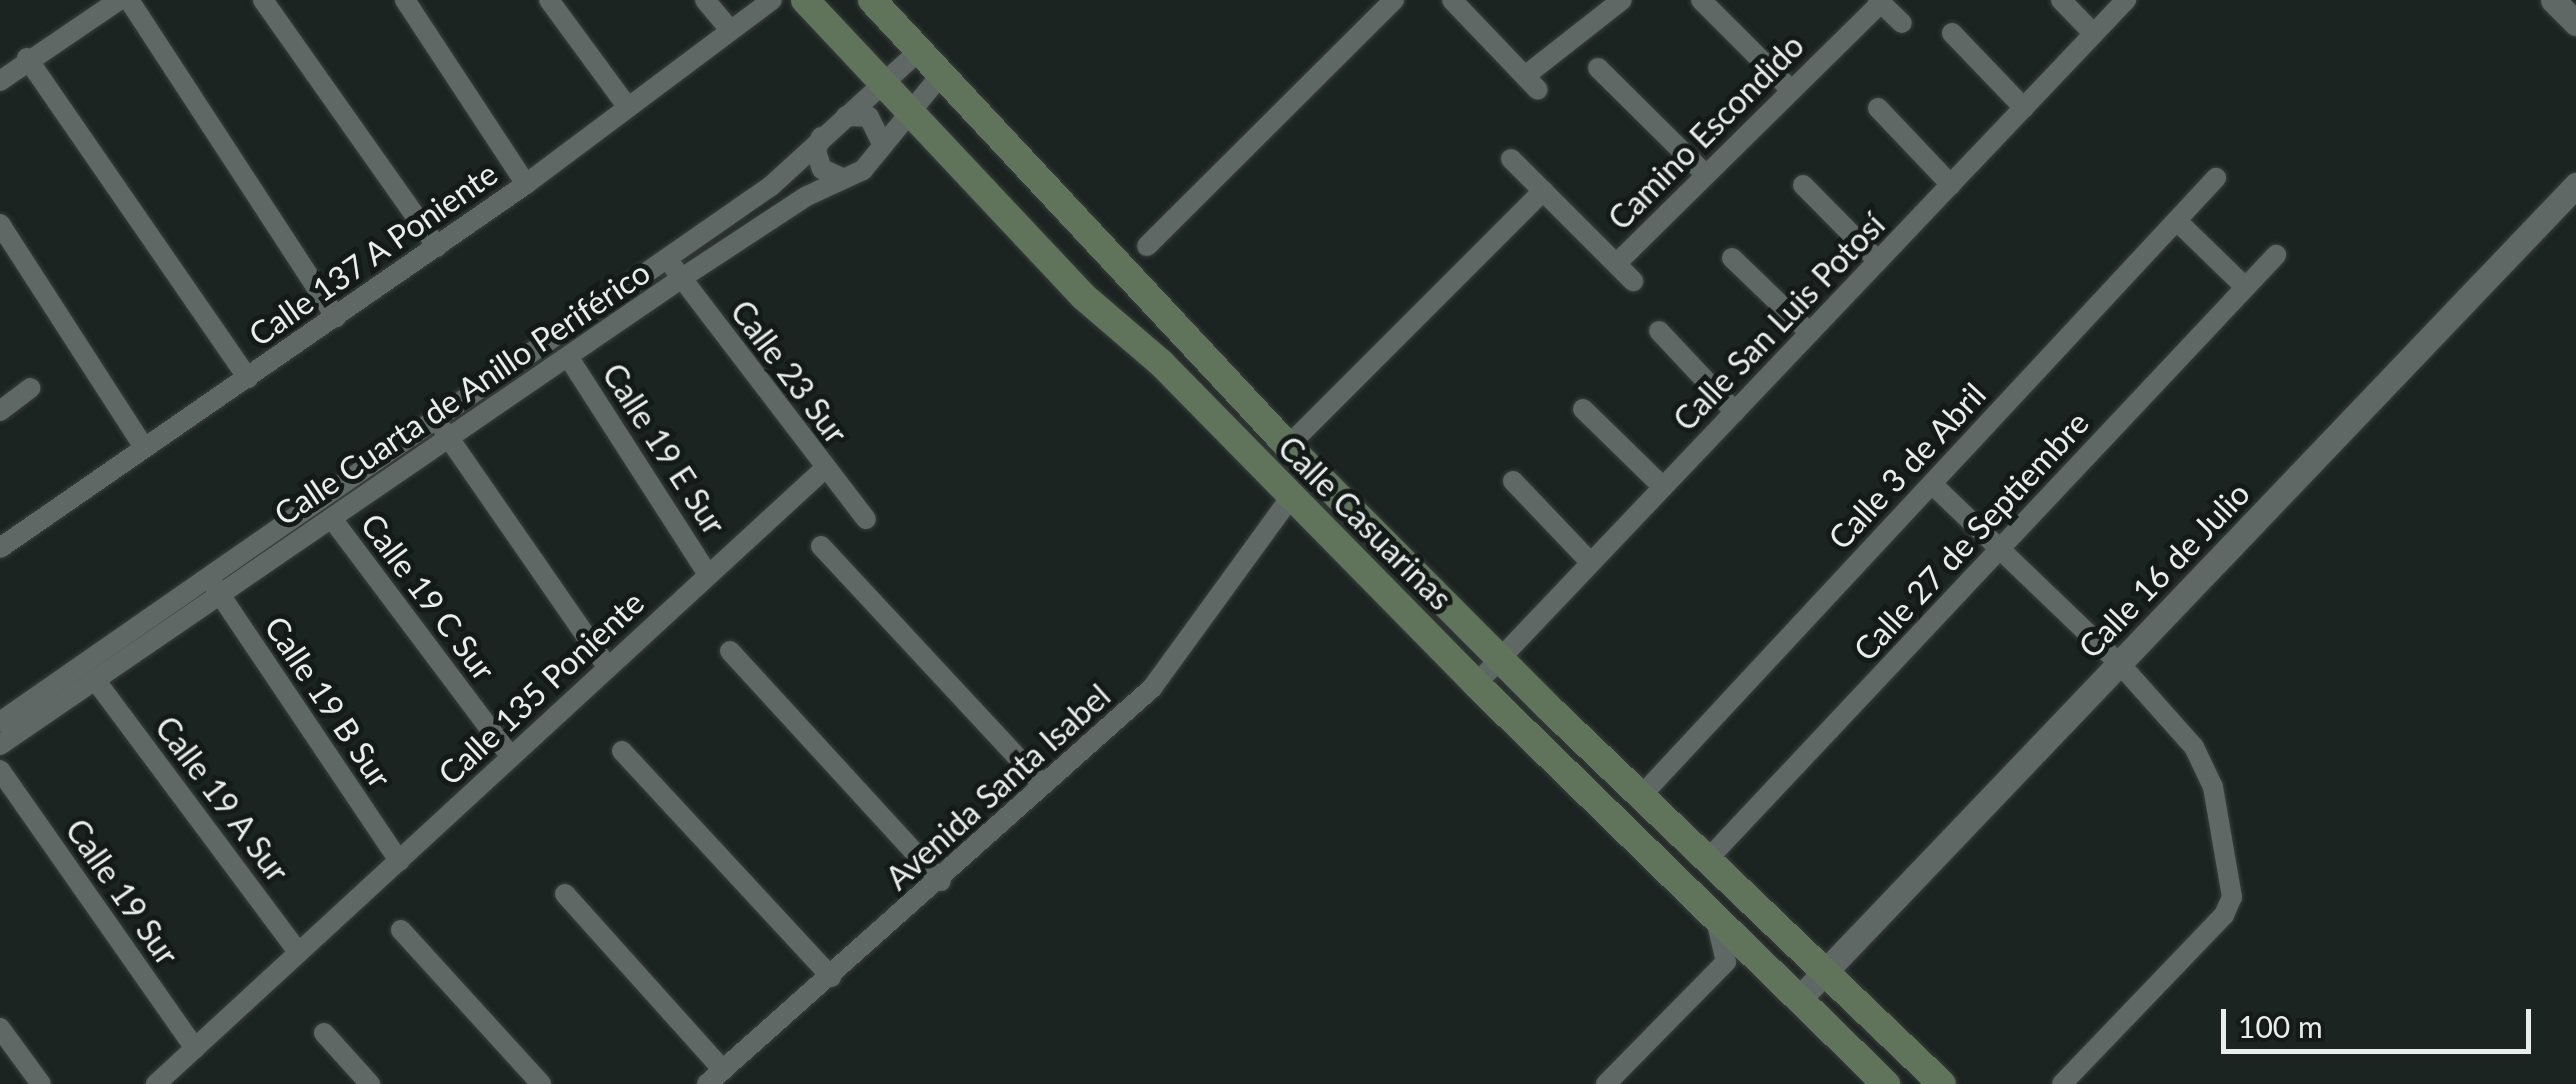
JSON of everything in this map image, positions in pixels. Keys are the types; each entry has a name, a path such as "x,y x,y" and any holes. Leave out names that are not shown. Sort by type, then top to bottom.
{"main road":[{"name":"Calle Casuarinas","path":"805,0 1084,297 1161,363 1476,684 1886,1084"},
{"name":"Calle Casuarinas","path":"872,0 1288,446 1500,659 1942,1084"}],"street":[{"path":"0,81 27,58 119,0"},
{"path":"128,0 336,316"},
{"path":"263,0 437,246"},
{"path":"405,0 526,184"},
{"path":"549,0 626,104"},
{"path":"705,0 730,30"},
{"name":"Calle 137 A Poniente","path":"0,548 526,184 626,104 772,0"},
{"path":"1147,246 1394,0"},
{"path":"1452,0 1532,83 1622,0"},
{"path":"1701,0 1790,90"},
{"path":"2061,0 2094,34"},
{"name":"Calle San Luis Potosí","path":"1476,684 2126,0"},
{"path":"2553,0 2576,24"},
{"path":"1880,1 1902,23"},
{"name":"Camino Escondido","path":"1617,263 1880,1"},
{"path":"1952,33 2024,108"},
{"name":"Calle Cuarta de Anillo Periférico","path":"0,745 96,681 213,585 436,419 771,186 919,52"},
{"path":"27,58 248,378"},
{"path":"1598,68 1705,174"},
{"name":"Calle Cuarta de Anillo Periférico","path":"0,722 213,585 334,520 682,278 862,170 940,76"},
{"path":"1878,108 1950,185"},
{"path":"846,116 870,117 883,146"},
{"path":"822,137 816,150 822,169 844,179"},
{"path":"1510,159 1633,280"},
{"name":"Calle 3 de Abril","path":"1642,795 2216,178"},
{"path":"1803,185 1878,261"},
{"name":"Calle 16 de Julio","path":"1798,1000 2576,185"},
{"path":"1288,446 1544,191"},
{"path":"2177,220 2246,287"},
{"path":"0,224 144,446"},
{"name":"Calle 27 de Septiembre","path":"1709,858 2276,255"},
{"name":"Calle 23 Sur","path":"667,258 824,469 866,519"},
{"path":"1732,258 1810,333"},
{"path":"1659,332 1734,412"},
{"name":"Calle 19 E Sur","path":"569,358 708,572"},
{"path":"0,411 30,388"},
{"path":"1583,409 1663,488"},
{"path":"436,419 608,668"},
{"name":"Calle 135 Poniente","path":"156,1084 824,469"},
{"path":"1513,480 1591,563"},
{"path":"1932,484 2120,664 2194,747 2213,787 2232,896 2224,916 2062,1084"},
{"name":"Avenida Santa Isabel","path":"715,1077 941,882 1174,665 1290,498"},
{"name":"Calle 19 C Sur","path":"334,520 511,757"},
{"path":"820,546 1043,786"},
{"name":"Calle 19 B Sur","path":"213,585 399,860"},
{"path":"730,651 941,882"},
{"name":"Calle 19 A Sur","path":"96,681 299,952"},
{"path":"622,751 831,977"},
{"name":"Calle 19 Sur","path":"0,770 195,1048"},
{"path":"565,894 715,1077"},
{"path":"1606,1084 1726,962 1715,916"},
{"path":"400,930 541,1084"},
{"path":"0,1028 40,1084"},
{"path":"324,1033 370,1084"}]}
